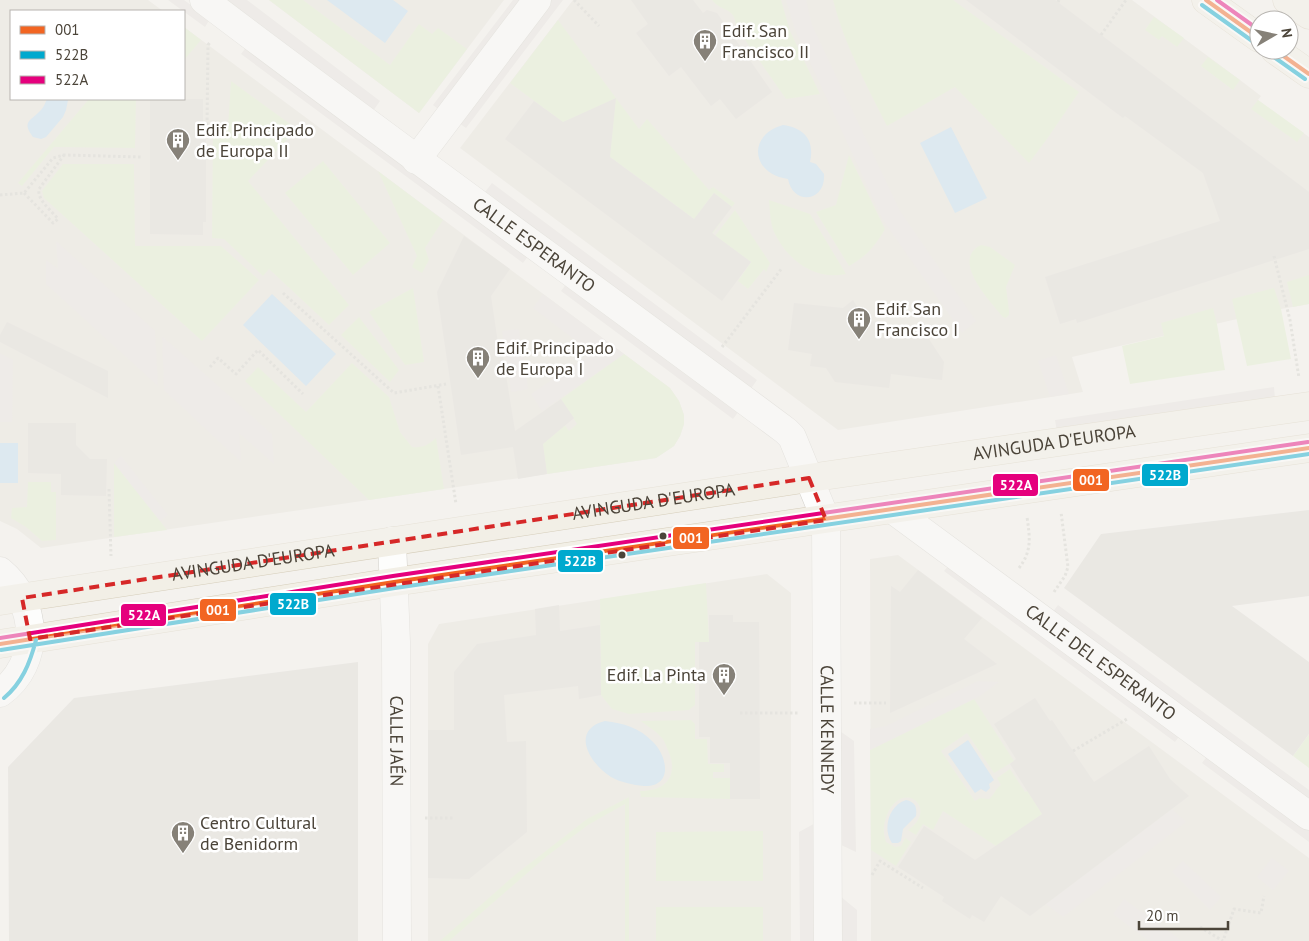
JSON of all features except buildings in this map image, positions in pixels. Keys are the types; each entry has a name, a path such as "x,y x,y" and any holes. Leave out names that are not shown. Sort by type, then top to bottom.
{"main road":[{"path":"1206,0 1249,31"},
{"path":"1287,0 1309,16"},
{"path":"1289,60 1309,74"},
{"name":"AVINGUDA D'EUROPA","path":"11,599 808,478 1306,407"},
{"path":"0,644 394,582 1309,448"}],"street":[{"name":"CALLE ESPERANTO","path":"204,0 416,160 786,431 792,437 826,520"},
{"path":"416,160 538,0"},
{"name":"CALLE DEL ESPERANTO","path":"892,509 1309,816"},
{"name":"CALLE KENNEDY","path":"826,520 828,941"},
{"name":"CALLE JAÉN","path":"392,542 396,642 397,941"},
{"path":"0,571 10,579 11,599 29,618 30,639 26,657 18,674 0,693"}],"path":[{"path":"574,0 600,26"},
{"path":"1101,35 1126,0"},
{"path":"207,125 208,45 228,18"},
{"path":"0,195 24,193 53,158 64,155 142,156"},
{"path":"24,193 53,223 58,219 40,198 38,192 64,155"},
{"path":"1274,256 1290,320 1306,407"},
{"path":"705,371 782,268"},
{"path":"283,293 394,393 446,384"},
{"path":"210,367 218,358 236,374 258,350 303,394"},
{"path":"438,386 460,531"},
{"path":"1058,484 1068,567 1059,584"},
{"path":"109,489 112,584"},
{"path":"1024,561 1030,543"},
{"path":"1073,751 1156,702"},
{"path":"740,713 826,713"},
{"path":"872,875 880,861 923,888"},
{"path":"1200,927 1223,941 1234,909 1261,913 1264,896"}],"highlighted area":[{"path":"809,478 826,520 30,639 22,598"}],"shaded area":[{"path":"0,0 148,0 162,10 10,10 10,100 185,100 185,28 670,388 679,401 684,415 684,424 674,446 656,458 41,548 17,529 0,521"},
{"path":"168,0 184,0 210,19 205,27 185,12 185,10 182,10"},
{"path":"227,0 247,0 380,101 373,111"},
{"path":"269,0 504,0 419,113"},
{"path":"513,0 529,0 443,113 433,105"},
{"path":"547,0 563,0 466,128 456,121"},
{"path":"573,0 1132,0 1261,96 1258,100 1309,137 1309,304 1072,357 1083,392 838,430 460,148"},
{"path":"786,0 806,0 812,25 900,211 976,321 962,333 883,220 795,30"},
{"path":"247,46 529,255 523,263 241,54"},
{"path":"492,183 757,380 750,390 485,192"},
{"path":"56,241 155,331 158,386 46,284 46,260 58,269"},
{"path":"567,283 739,411 733,419 561,291"},
{"path":"543,294 624,354 542,411 531,394 592,353 533,308"},
{"path":"519,329 528,389 511,392 502,331"},
{"path":"162,336 272,434 274,464 239,433 241,462 164,390"},
{"path":"0,353 13,360 12,422 0,422"},
{"path":"1056,355 1069,394 1050,397 1038,361"},
{"path":"1274,387 1275,399 1057,432 1055,420"},
{"path":"121,456 168,515 160,521 114,463"},
{"path":"898,555 1309,858 1309,941 871,941 870,559"},
{"path":"950,564 1181,734 1175,742 944,571"},
{"path":"767,574 791,593 791,941 428,941 428,644 439,624"},
{"path":"1058,605 1309,790 1309,802 1052,613"},
{"path":"978,681 999,682 980,696 870,750 870,729 886,726"},
{"path":"837,729 854,741 856,852 839,844"},
{"path":"1208,755 1309,830 1309,842 1202,763"},
{"path":"1172,809 1186,822 1063,917 1046,904"},
{"path":"819,821 820,941 800,941 799,832"},
{"path":"1272,858 1289,871 1273,890 1257,877"},
{"path":"1183,861 1221,897 1210,910 1172,872"},
{"path":"840,896 857,910 857,941 840,941"},
{"path":"1124,899 1182,941 1149,941 1113,914"}],"green space":[{"path":"269,0 303,0 390,65 419,24 432,34 438,28 467,49 419,113"},
{"path":"712,0 781,0 790,31 820,94 786,99 736,27 731,13"},
{"path":"833,0 953,0 1079,92 1029,163 955,87 887,126 843,33"},
{"path":"1154,17 1184,38 1177,47 1162,36 1159,40 1145,30"},
{"path":"558,20 639,129 647,119 709,190 713,187 735,203 732,207 714,193 703,207 721,222 713,233 510,83"},
{"path":"185,28 201,40 185,59"},
{"path":"1208,57 1240,80 1233,90 1201,66"},
{"path":"231,81 297,129 248,181 349,305 329,325 269,269 263,276 224,239 212,238 213,127 228,127"},
{"path":"88,100 136,100 135,148 54,147 22,186 18,183"},
{"path":"1258,100 1304,133 1297,142 1251,109"},
{"path":"849,155 885,229 870,250 861,259 849,266 816,212 836,205"},
{"path":"323,161 390,243 353,275 285,193"},
{"path":"63,164 134,164 135,246 221,246 259,280 202,341 44,198 42,191"},
{"path":"378,171 443,220 425,248 429,260 422,273 412,267 417,256"},
{"path":"769,200 810,214 846,274 824,274 813,271 794,259 786,251 774,232"},
{"path":"735,210 770,263 766,272 764,269 748,289 738,281 751,262 715,236"},
{"path":"981,245 990,247 1015,265 1006,287 1009,315 1006,318 1003,317 982,291 971,270 970,260 973,252"},
{"path":"1309,275 1309,304 1293,307 1287,282"},
{"path":"413,288 424,362 405,365 369,312"},
{"path":"1274,288 1281,309 1291,359 1247,366 1232,299"},
{"path":"1213,308 1225,370 1130,384 1122,346 1164,336 1161,323"},
{"path":"359,317 399,370 390,382 341,335"},
{"path":"624,354 670,388 679,401 684,415 684,424 674,446 656,458 547,474 542,442 559,417 569,431 577,424 561,399"},
{"path":"352,363 389,397 400,432 412,447 425,446 436,438 444,489 369,500 245,381 258,367 306,412"},
{"path":"114,463 160,521 167,530 114,537"},
{"path":"28,482 51,482 51,492 56,492 56,540 42,541 26,527 11,518 12,508 27,507"},
{"path":"706,583 709,642 695,642 695,705 689,710 629,714 612,709 601,695 600,599"},
{"path":"974,699 1014,761 994,773 967,733 941,751 975,801 980,798 989,799 1001,785 997,778 1010,769 1025,792 1033,788 1047,812 996,846 943,811 933,830 923,824 916,835 908,830 917,822 920,813 919,806 915,800 909,798 901,799 894,804 887,815 884,829 886,842 895,847 901,846 905,838 911,842 896,866 871,850 870,750"},
{"path":"691,720 695,724 695,739 707,739 708,764 724,764 724,772 713,772 713,778 730,778 730,799 641,797 640,791 658,788 669,779 672,765 663,739 641,721"},
{"path":"1309,734 1309,768 1293,756"},
{"path":"629,797 629,941 625,941 625,804 588,825 547,856 449,941 440,941 516,874 587,819"},
{"path":"763,831 763,881 656,881 656,832"},
{"path":"656,907 763,907 763,941 656,941"}],"water":[{"path":"327,0 393,0 408,11 385,43"},
{"path":"46,100 68,100 63,117 46,137 41,139 33,137 29,132 28,124 42,109"},
{"path":"783,125 802,132 809,141 811,147 810,162 816,164 824,174 820,190 815,195 802,197 796,194 791,188 788,179 776,176 767,170 761,162 758,154 759,145 763,137 771,130"},
{"path":"951,127 987,198 955,213 920,143"},
{"path":"272,294 336,354 306,386 243,325"},
{"path":"0,443 18,443 18,483 0,483"},
{"path":"605,721 631,727 643,733 653,742 662,755 664,763 664,776 660,782 644,786 627,783 611,777 596,764 590,756 586,739 588,732 594,725"},
{"path":"968,740 994,780 989,784 990,788 986,792 981,789 975,793 948,754"},
{"path":"906,800 912,802 915,806 916,816 903,829 901,841 892,843 888,831 889,818 895,807"}],"transit line":[{"name":"001","path":"1206,0 1249,31"},
{"name":"522A","path":"1217,0 1249,23"},
{"name":"522B","path":"1202,5 1249,39"},
{"name":"522B","path":"1278,60 1305,79"},
{"name":"001","path":"1289,60 1309,74"},
{"name":"522A","path":"0,638 393,576 1308,442"},
{"name":"001","path":"0,644 394,582 1309,448"},
{"name":"522B","path":"1,650 395,588 1309,454"},
{"name":"522B","path":"4,698 16,686 24,672 36,640"}],"place":[{"name":"Edif. San Francisco II","path":"705,62"},
{"name":"Edif. Principado de Europa II","path":"178,161"},
{"name":"Edif. San Francisco I","path":"859,340"},
{"name":"Edif. Principado de Europa I","path":"478,379"},
{"name":"Edif. La Pinta","path":"724,696"},
{"name":"Centro Cultural de Benidorm","path":"183,854"}]}
